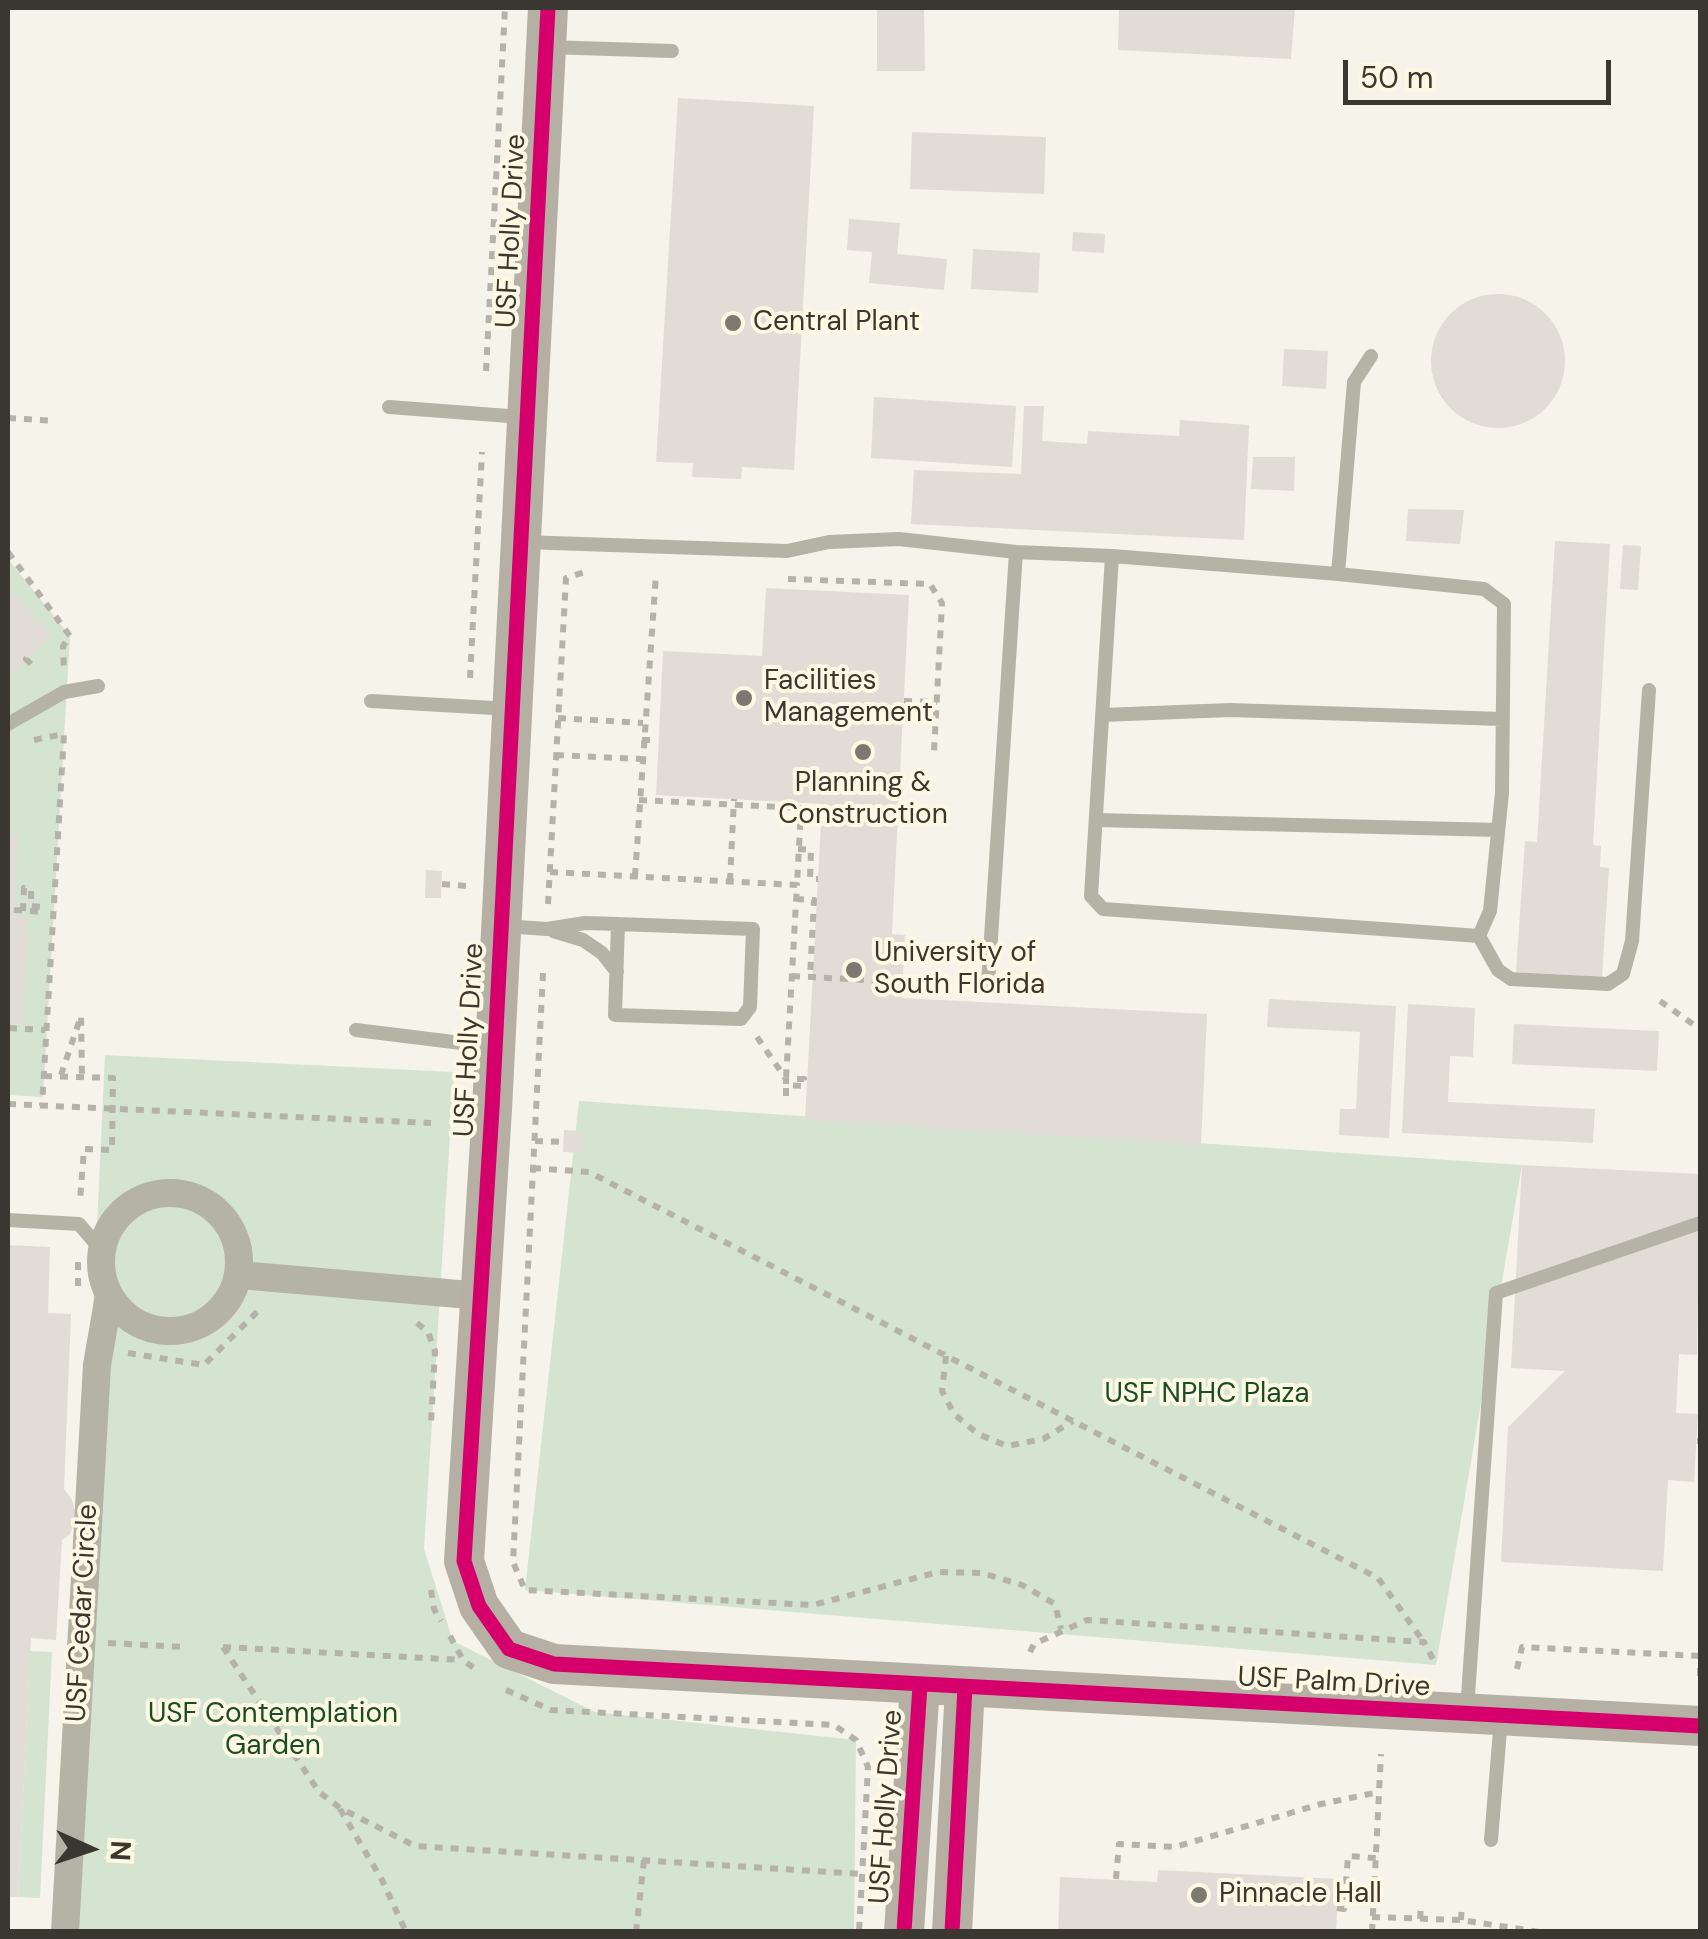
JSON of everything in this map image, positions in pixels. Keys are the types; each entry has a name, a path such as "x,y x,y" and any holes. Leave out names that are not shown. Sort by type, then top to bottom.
{"street":[{"name":"USF Holly Drive","path":"547,27 495,1048 464,1561 478,1606 509,1649 554,1664 965,1687"},
{"path":"102,1251 108,1230 122,1212 139,1200 160,1194 182,1194 202,1201 220,1214 232,1232 240,1275 213,1316 192,1328 169,1331 145,1327 124,1314 110,1296"},
{"name":"USF Cedar Circle","path":"65,1932 97,1365 110,1296 102,1274 102,1251"},
{"path":"240,1275 480,1296"},
{"name":"USF Holly Drive","path":"904,1932 920,1685"},
{"path":"952,1932 965,1687"},
{"name":"USF Palm Drive","path":"965,1687 1700,1726"}],"lane":[{"path":"547,27 672,51"},
{"path":"1338,574 1354,382 1371,356"},
{"path":"388,407 528,417"},
{"path":"522,542 787,552 829,542 899,539 1484,589 1504,604 1498,830 1490,911 1478,936"},
{"path":"988,984 1016,552"},
{"path":"1112,556 1091,896 1103,910 1478,936"},
{"path":"8,724 64,692 98,686"},
{"path":"1478,936 1498,970 1511,979 1608,984 1623,974 1632,941 1649,690"},
{"path":"372,701 511,709"},
{"path":"1102,715 1230,710 1502,719"},
{"path":"1096,820 1498,830"},
{"path":"500,925 548,929 585,924 618,924 753,928 750,1007 741,1019 616,1015 618,924"},
{"path":"548,929 583,940 602,953 617,972"},
{"path":"356,1030 495,1048"},
{"path":"8,1220 79,1224 102,1251"},
{"path":"1491,1840 1484,1716 1496,1293 1700,1223"}],"path":[{"path":"486,370 505,8"},
{"path":"8,418 54,421"},
{"path":"470,678 482,452"},
{"path":"8,552 64,631"},
{"path":"548,904 566,578 597,571"},
{"path":"635,876 656,574 676,574"},
{"path":"774,578 930,584 942,603 934,752"},
{"path":"31,655 26,659 31,664"},
{"path":"904,700 937,702"},
{"path":"558,718 643,723"},
{"path":"26,742 64,734 42,1106"},
{"path":"642,740 658,740"},
{"path":"556,755 641,759"},
{"path":"639,800 801,805 797,885"},
{"path":"730,882 734,802"},
{"path":"798,849 812,850 810,879 818,879"},
{"path":"757,892 758,883"},
{"path":"442,884 466,886"},
{"path":"42,912 42,906 30,906 32,888 24,888 19,911 42,912 52,912"},
{"path":"796,899 814,900 810,978"},
{"path":"793,958 812,958"},
{"path":"543,974 513,1562 525,1590 813,1605 938,1572 982,1573 1022,1585 1055,1604 1061,1629"},
{"path":"792,976 903,982"},
{"path":"1660,1002 1700,1029"},
{"path":"61,1075 81,1016 82,1077"},
{"path":"9,1028 46,1030"},
{"path":"757,1038 786,1082 786,1096"},
{"path":"44,1076 112,1078 112,1150 84,1149 80,1199"},
{"path":"786,1082 805,1083"},
{"path":"8,1104 431,1123"},
{"path":"534,1141 563,1142"},
{"path":"533,1168 589,1172 1378,1578 1436,1665"},
{"path":"946,1356 942,1391 954,1414 978,1434 1008,1446 1043,1439 1073,1421"},
{"path":"1034,1644 1087,1620 1424,1642"},
{"path":"128,1644 183,1647"},
{"path":"463,1660 223,1647 319,1792 340,1808 416,1846 862,1874"},
{"path":"1517,1669 1522,1647 1700,1658 1700,1676"},
{"path":"856,1740 868,1767 860,1932"},
{"path":"1372,1932 1381,1754"},
{"path":"1116,1879 1119,1844 1175,1847 1321,1804 1379,1792"},
{"path":"340,1808 382,1880 406,1932"},
{"path":"1337,1908 1344,1909 1348,1856 1376,1858"},
{"path":"636,1932 644,1860"},
{"path":"1461,1920 1462,1904"},
{"path":"1420,1906 1420,1919"},
{"path":"1372,1917 1461,1920 1540,1932"}],"green space":[{"path":"8,559 70,636 43,1097 8,1095"},
{"name":"USF Contemplation Garden","path":"105,1055 454,1072 424,1549 453,1641 595,1712 856,1740 854,1931 64,1932"},
{"name":"USF NPHC Plaza","path":"579,1101 1522,1165 1436,1665 525,1590"},
{"path":"30,1651 52,1652 40,1898 18,1897"}],"building":[{"path":"877,8 924,8 925,71 877,71"},
{"path":"1119,8 1295,8 1291,59 1118,50"},
{"name":"Central Plant","path":"678,98 814,106 794,470 742,467 741,479 692,477 693,463 656,462"},
{"path":"912,132 1046,137 1044,194 910,189"},
{"path":"849,219 900,223 897,254 947,259 944,290 869,283 872,252 847,250"},
{"path":"1073,232 1105,234 1104,253 1072,251"},
{"path":"973,249 1040,253 1038,293 971,289"},
{"path":"1498,294 1524,299 1546,313 1560,335 1565,361 1560,387 1546,409 1524,423 1498,428 1472,423 1450,409 1436,387 1431,361 1436,335 1450,313 1472,299"},
{"path":"1284,349 1328,351 1326,389 1282,386"},
{"path":"874,397 1016,406 1012,467 871,458"},
{"path":"1024,406 1044,406 1042,441 1087,444 1088,431 1179,436 1180,420 1249,425 1244,540 911,524 914,470 1021,474"},
{"path":"1253,457 1295,457 1294,491 1251,489"},
{"path":"1408,509 1464,510 1460,544 1406,541"},
{"path":"1555,541 1610,544 1593,845 1601,846 1600,867 1609,868 1602,977 1516,972 1525,841 1537,842"},
{"path":"1623,545 1641,546 1638,590 1620,589"},
{"path":"766,588 909,595 892,934 905,935 902,998 1207,1014 1201,1145 805,1120 822,804 656,795 663,651 762,656"},
{"path":"8,589 51,635 8,678"},
{"path":"8,834 18,834 14,915 28,916 22,1024 8,1023"},
{"path":"426,870 442,871 441,898 425,898"},
{"path":"1269,999 1396,1006 1389,1138 1339,1135 1340,1109 1356,1109 1360,1032 1267,1027"},
{"path":"1408,1004 1475,1008 1473,1057 1450,1056 1448,1102 1595,1109 1593,1143 1402,1133"},
{"path":"1514,1024 1659,1031 1657,1071 1512,1064"},
{"path":"564,1130 583,1131 582,1153 563,1152"},
{"path":"1522,1165 1700,1174 1697,1355 1679,1354 1676,1413 1698,1414 1694,1482 1668,1480 1663,1571 1501,1562 1508,1427 1565,1371 1511,1368"},
{"path":"8,1245 50,1247 48,1313 71,1314 64,1489 77,1517 70,1534 62,1540 56,1640 31,1638 18,1897 8,1897"},
{"name":"Pinnacle Hall","path":"1158,1870 1339,1879 1336,1932 1058,1932 1060,1877 1157,1882"}],"cycle path":[{"path":"548,8 492,1109 464,1561 479,1606 509,1649 554,1664 1700,1726"},
{"path":"904,1932 920,1685"},
{"path":"952,1932 965,1687"}],"place":[{"name":"Central Plant","path":"733,323"},
{"name":"Facilities Management","path":"744,698"},
{"name":"Planning & Construction","path":"863,752"},
{"name":"University of South Florida","path":"854,970"},
{"name":"Pinnacle Hall","path":"1199,1895"}]}
